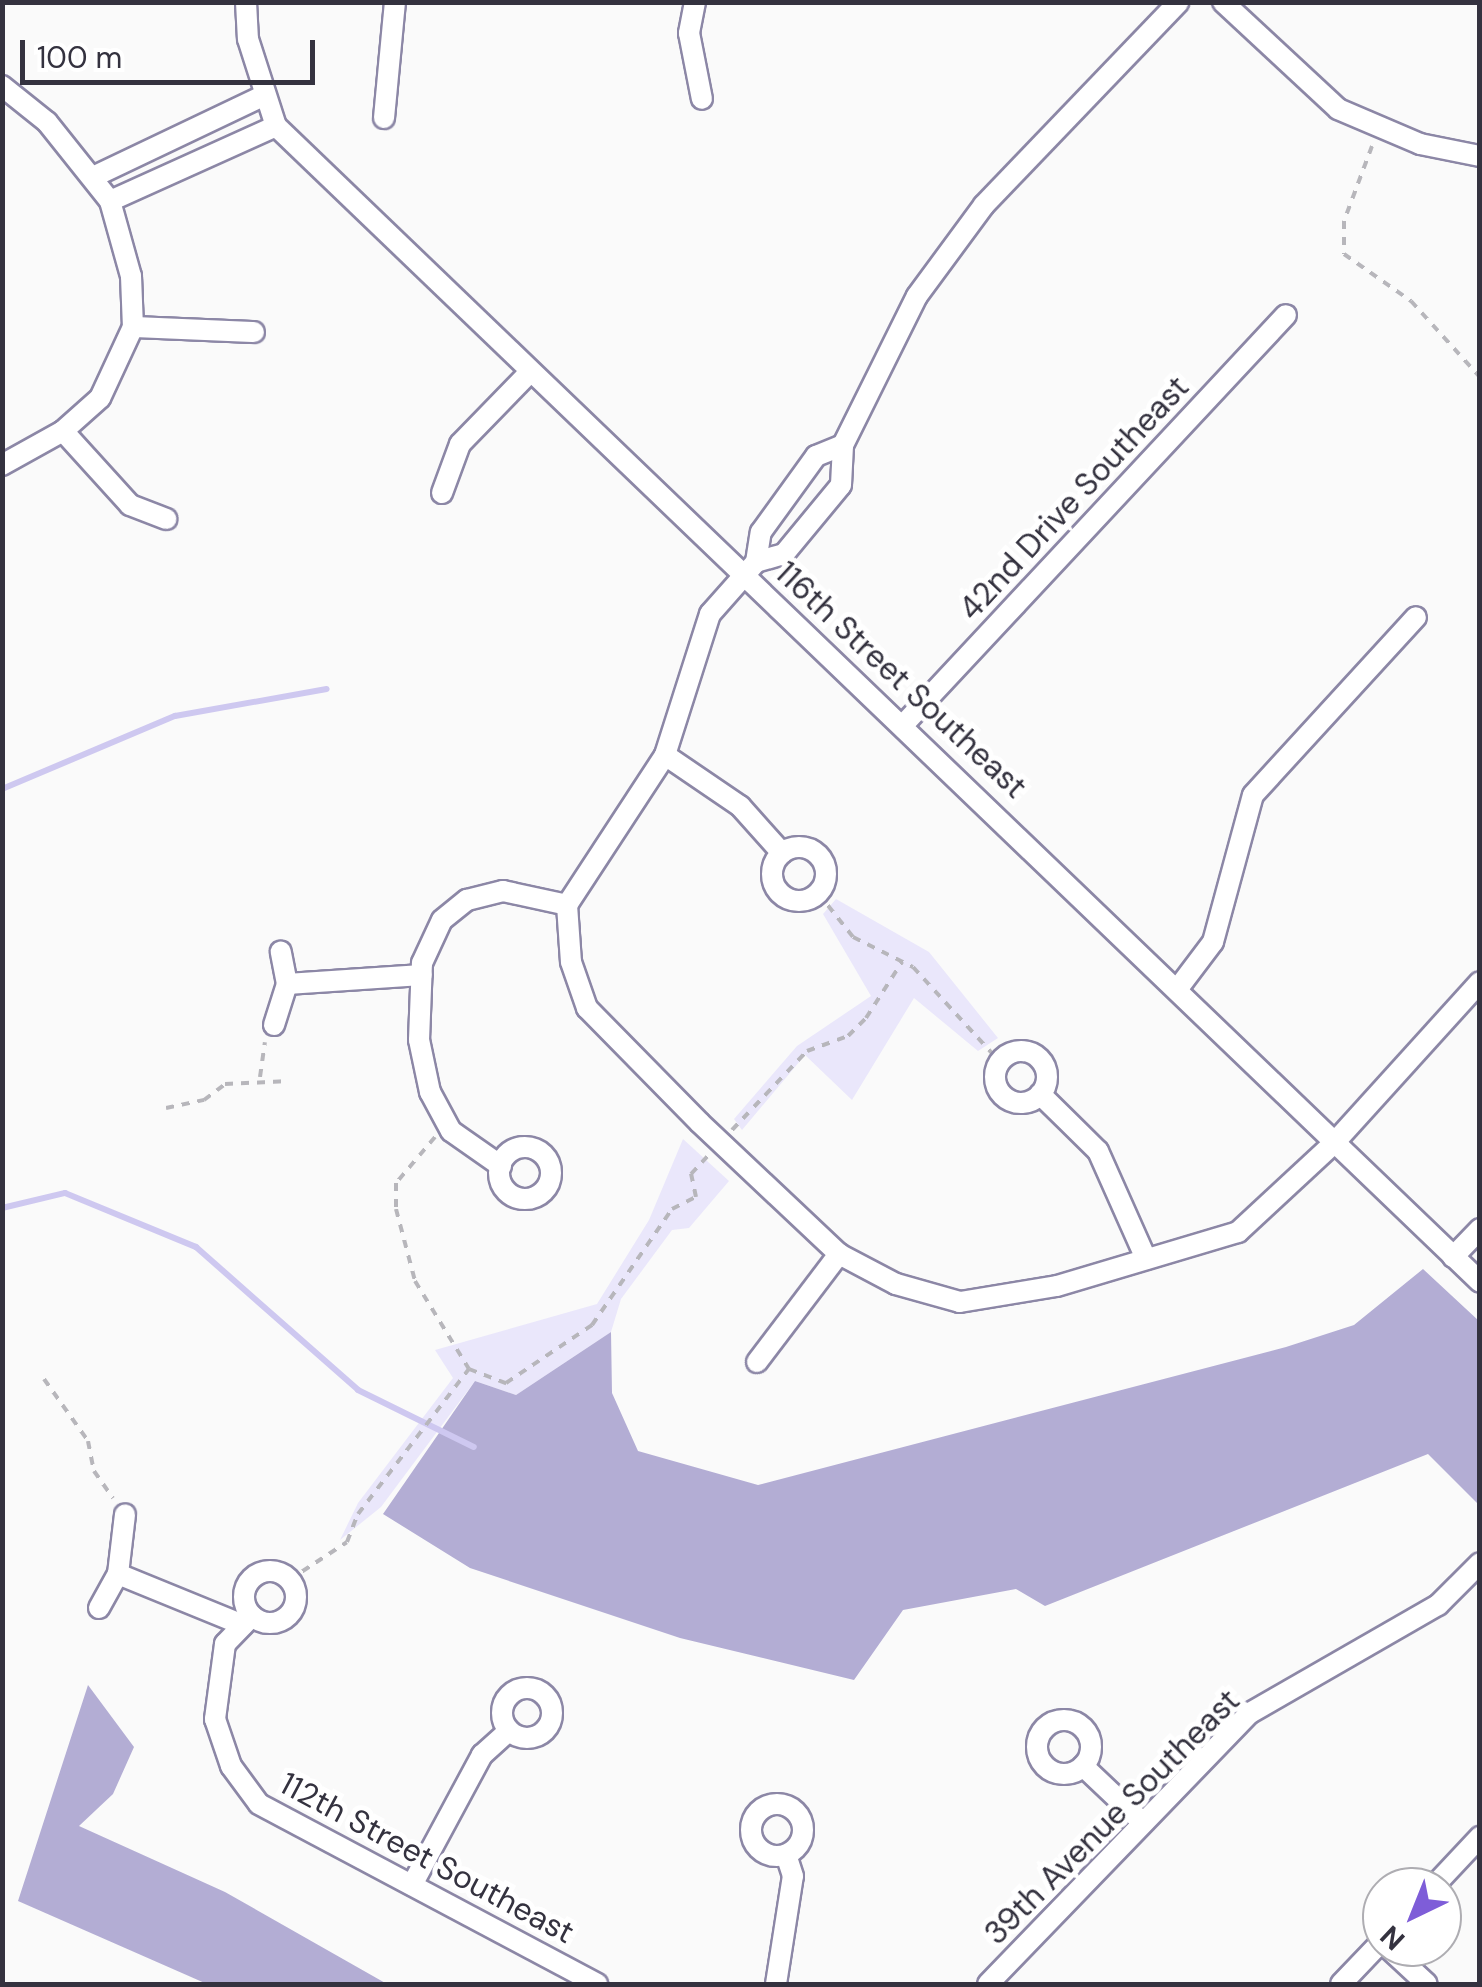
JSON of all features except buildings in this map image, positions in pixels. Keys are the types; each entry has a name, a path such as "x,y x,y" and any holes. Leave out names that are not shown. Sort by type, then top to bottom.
{"street":[{"path":"110,202 276,126 263,96 246,2"},
{"path":"384,118 396,2"},
{"path":"695,2 689,34 702,99"},
{"path":"750,568 784,554 841,485 843,445 916,296 984,205 1179,2"},
{"path":"1223,2 1338,109 1480,156"},
{"path":"2,86 95,176 110,202 132,276 132,327 100,398 63,432 2,465"},
{"path":"95,176 263,96"},
{"name":"116th Street Southeast","path":"276,126 530,373 750,568 1334,1144 1480,1282"},
{"name":"42nd Drive Southeast","path":"905,723 1286,315"},
{"path":"132,327 254,332"},
{"path":"442,493 460,444 530,373"},
{"path":"63,432 130,504 166,519"},
{"path":"843,445 816,456 762,532 750,568 710,614 665,755 567,905 571,962 587,1008 839,1254 896,1284 960,1302 1057,1286 1238,1232 1334,1144 1480,982"},
{"path":"1179,987 1212,942 1253,795 1416,617"},
{"path":"665,755 705,777 782,853"},
{"path":"802,847 817,854 826,875 818,894 800,902 781,895 772,874 782,853 802,847"},
{"path":"501,1166 450,1131 430,1092 419,1040 422,976 442,920 467,900 504,891 567,905"},
{"path":"274,1025 287,984 281,952"},
{"path":"287,984 422,976"},
{"path":"1019,1051 1037,1056 1046,1076 1040,1094 1026,1102 1004,1097 995,1080 1000,1062 1019,1051"},
{"path":"1040,1094 1098,1151 1146,1259"},
{"path":"1453,1257 1480,1229"},
{"path":"757,1362 839,1254"},
{"path":"100,1608 118,1574 125,1514"},
{"name":"39th Avenue Southeast","path":"988,1984 1141,1821 1250,1713 1438,1605 1480,1563"},
{"path":"118,1574 248,1620 285,1618 295,1601 289,1580 272,1571 252,1578 244,1595 248,1620"},
{"name":"112th Street Southeast","path":"248,1620 225,1644 215,1719 231,1766 259,1804 598,1984"},
{"path":"412,1885 482,1755 509,1730"},
{"path":"1083,1766 1141,1821"},
{"path":"1452,1867 1480,1837"},
{"path":"776,1984 793,1876 786,1854"},
{"path":"1341,1984 1362,1964"}],"path":[{"path":"1380,126 1344,221 1344,254 1350,266 1410,300 1480,376"},
{"path":"818,894 853,937 902,962 964,1014 1000,1062"},
{"path":"450,1131 409,1160 396,1183 396,1209 415,1280 469,1369 506,1383 582,1334 672,1210 690,1206 697,1189 691,1174 806,1051 848,1036 866,1018 902,962"},
{"path":"260,1077 274,1025"},
{"path":"166,1108 260,1077 289,1081"},
{"path":"289,1580 347,1542 358,1514 469,1369"},
{"path":"44,1379 88,1441 94,1471 125,1514"}],"shaded area":[{"path":"836,899 929,952 998,1038 978,1051 914,998 852,1100 805,1055 742,1130 734,1119 797,1046 871,996 823,914"},
{"path":"683,1139 729,1181 689,1228 672,1230 621,1299 611,1332 516,1395 475,1381 381,1507 340,1540 358,1503 453,1378 435,1350 597,1304 649,1220"},
{"path":"1423,1269 1479,1321 1479,1505 1428,1454 1045,1606 1016,1589 903,1610 854,1680 680,1638 470,1568 383,1514 475,1381 516,1395 611,1332 612,1393 638,1451 758,1485 1286,1347 1354,1325"},
{"path":"88,1685 134,1747 113,1794 79,1826 225,1892 387,1984 207,1984 18,1901"}],"waterway":[{"path":"2,789 175,716 327,689"},
{"path":"2,1208 65,1193 196,1247 358,1390 474,1447"}]}
